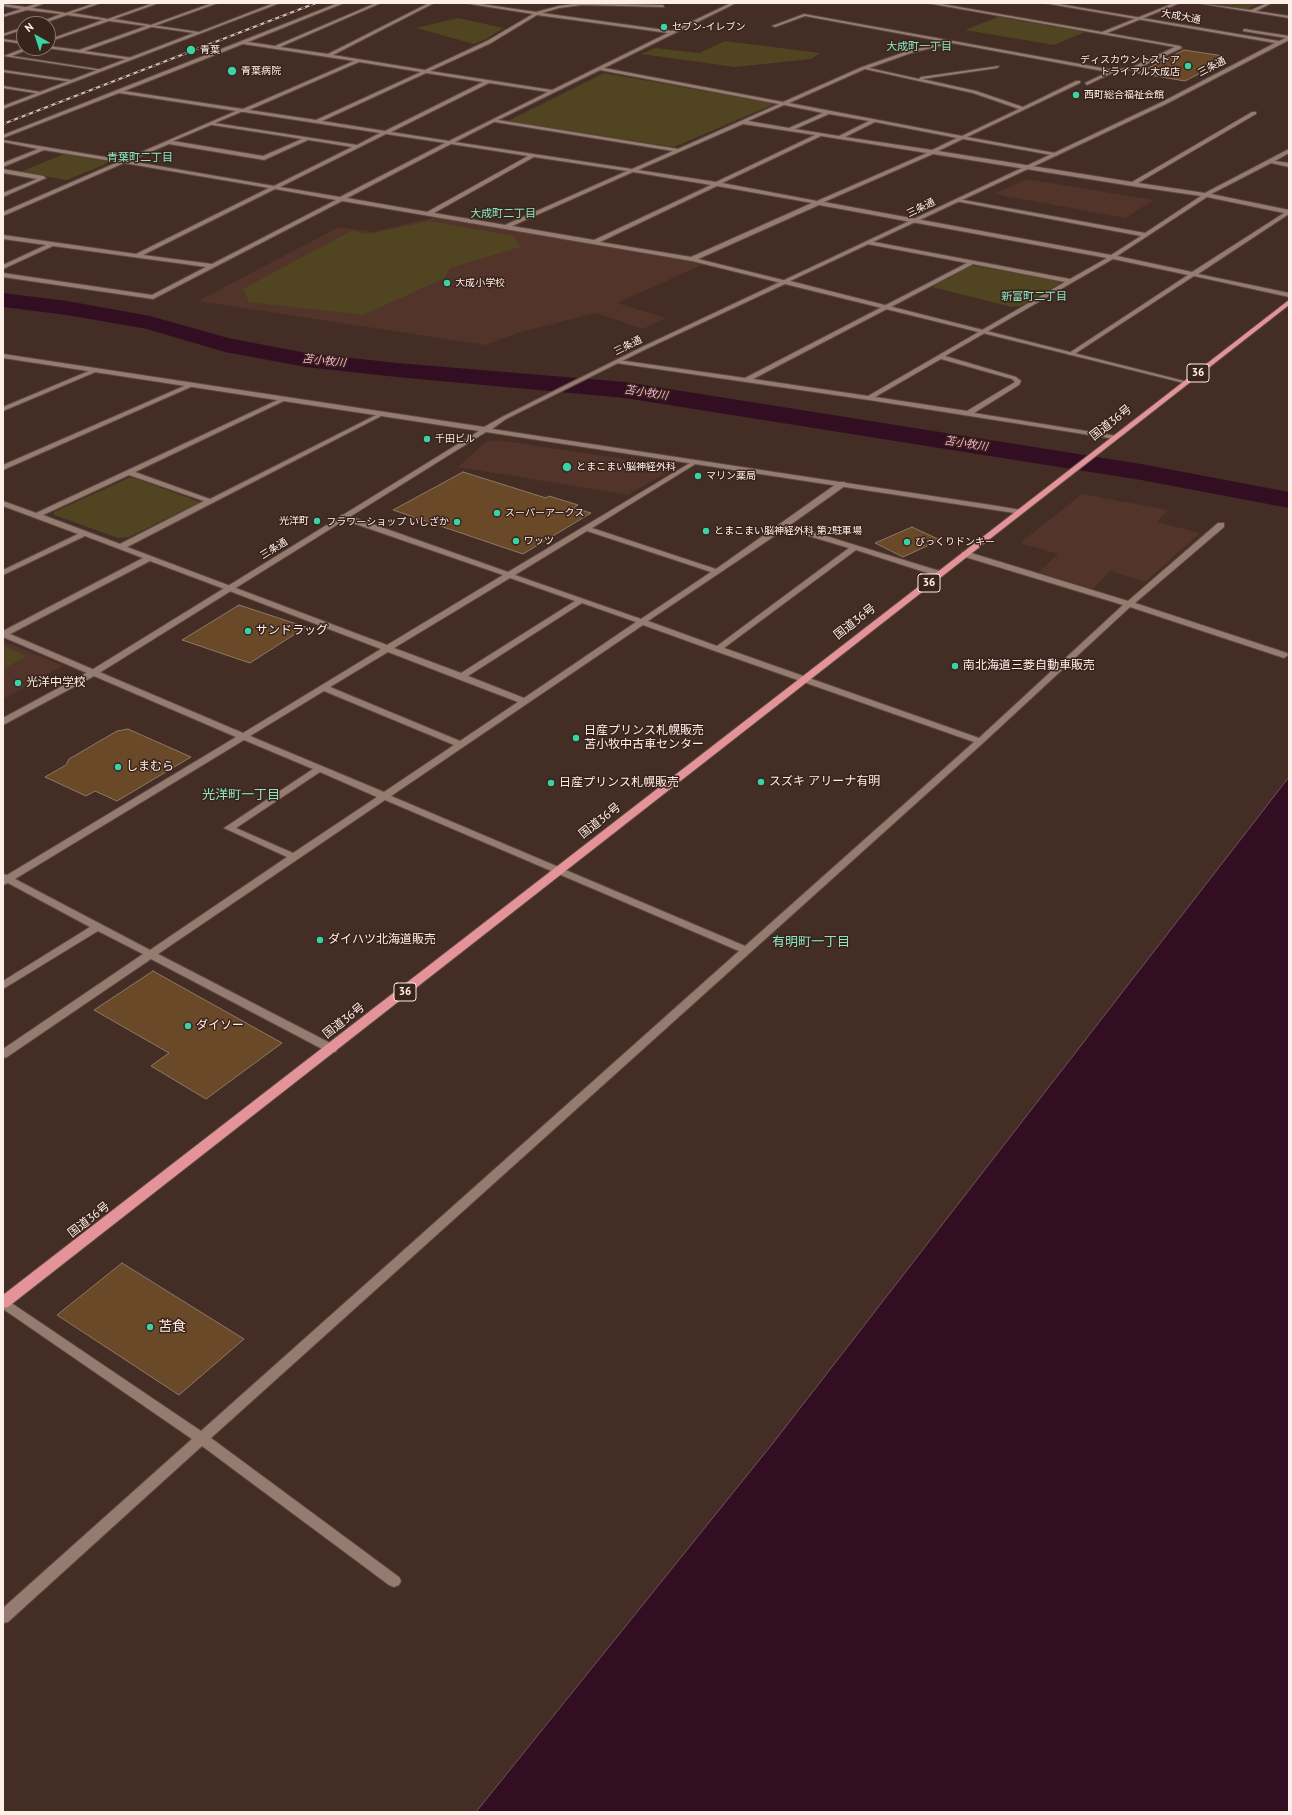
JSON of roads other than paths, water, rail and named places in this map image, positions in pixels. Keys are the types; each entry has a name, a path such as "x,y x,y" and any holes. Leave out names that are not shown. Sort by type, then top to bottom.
{"highway":[{"name":"国道36号","path":"3,1303 332,1049 1018,512 1289,302"}],"street":[{"path":"3,5 10,3"},
{"path":"3,16 43,3"},
{"path":"56,17 99,3"},
{"path":"56,38 157,3"},
{"path":"81,51 216,3"},
{"path":"3,106 278,3"},
{"path":"3,137 342,3"},
{"path":"276,47 379,3"},
{"path":"328,56 432,3"},
{"path":"466,3 674,33"},
{"path":"316,122 489,42 537,13 571,5 614,3 663,6"},
{"path":"3,275 153,297 450,142 734,3"},
{"path":"774,26 805,15 1113,71 1134,68 1180,47 929,3"},
{"path":"957,8 971,3"},
{"name":"大成大通","path":"1046,3 1289,44"},
{"path":"1103,34 1178,3"},
{"path":"1200,3 1289,17"},
{"path":"1252,11 1270,3"},
{"path":"3,5 200,33"},
{"name":"大成大通","path":"1142,13 1158,16"},
{"path":"1239,29 1289,38"},
{"path":"3,35 16,31"},
{"name":"三条通","path":"3,722 93,672 484,429 523,408 1173,99 1289,38"},
{"path":"3,40 16,42"},
{"path":"242,42 554,92"},
{"path":"506,227 864,68 910,52 951,42"},
{"path":"56,48 131,59"},
{"path":"5,57 16,53"},
{"path":"5,57 102,70"},
{"path":"3,214 358,61"},
{"path":"916,79 996,67"},
{"path":"864,68 974,92 1022,108"},
{"path":"600,69 1055,155"},
{"path":"3,71 72,81"},
{"path":"1088,84 1113,71"},
{"path":"138,255 490,81"},
{"path":"692,259 932,152 1078,82"},
{"path":"3,87 41,93"},
{"path":"118,91 716,184 914,222 1112,257 1289,295"},
{"path":"790,129 829,112"},
{"path":"1132,184 1254,113"},
{"path":"495,121 677,150"},
{"path":"840,137 874,121"},
{"path":"742,122 1206,195 1288,212"},
{"path":"212,123 357,146"},
{"path":"594,242 821,134"},
{"path":"168,142 264,158 306,138"},
{"path":"3,141 692,259 1186,383"},
{"path":"3,165 44,148"},
{"path":"869,398 1071,282 1147,235 1206,195 1289,151"},
{"path":"428,214 533,155"},
{"path":"1270,161 1289,165"},
{"path":"3,171 43,178 3,195"},
{"path":"958,201 1147,235"},
{"path":"1071,354 1288,212"},
{"path":"3,237 213,266"},
{"path":"869,243 1071,282"},
{"path":"3,267 52,244"},
{"path":"745,381 884,307 973,262"},
{"path":"4,356 1018,512"},
{"path":"940,357 1014,378 1018,381 1017,384 967,414"},
{"path":"618,362 869,398 1115,437"},
{"path":"3,409 96,370"},
{"path":"3,468 191,385"},
{"path":"36,516 130,473 284,399"},
{"path":"120,547 382,414"},
{"path":"4,879 695,462"},
{"path":"130,473 210,501"},
{"path":"3,1054 784,526 842,484"},
{"path":"3,504 230,588 525,701"},
{"path":"344,517 980,741"},
{"path":"3,1618 201,1438 980,741 1129,604 1221,525"},
{"path":"784,526 940,574"},
{"path":"585,528 715,572"},
{"path":"3,573 84,534"},
{"path":"718,649 854,548"},
{"path":"965,554 1129,604 1284,655"},
{"path":"4,634 149,558"},
{"path":"461,677 580,601"},
{"path":"4,634 746,950"},
{"path":"323,687 460,744"},
{"path":"294,856 229,828 319,769"},
{"path":"4,879 98,926 332,1049"},
{"path":"3,986 98,926"},
{"path":"3,1303 201,1438 394,1581"}],"waterway":[{"name":"苫小牧川","path":"3,300 67,308 150,323 225,345 306,360 397,370 625,390 1141,472 1289,500"}],"railway":[{"path":"3,124 316,3"}],"place":[{"name":"セブン-イレブン","path":"664,27"},
{"name":"青葉","path":"191,50"},
{"name":"ディスカウントストア トライアル大成店","path":"1188,66"},
{"name":"青葉病院","path":"232,71"},
{"name":"西町総合福祉会館","path":"1076,95"},
{"name":"大成小学校","path":"447,283"},
{"name":"千田ビル","path":"427,439"},
{"name":"とまこまい脳神経外科","path":"567,467"},
{"name":"マリン薬局","path":"698,476"},
{"name":"スーパーアークス","path":"497,513"},
{"name":"光洋町","path":"317,521"},
{"name":"フラワーショップ いしざか","path":"457,522"},
{"name":"とまこまい脳神経外科 第2駐車場","path":"706,531"},
{"name":"ワッツ","path":"516,541"},
{"name":"びっくりドンキー","path":"907,542"},
{"name":"サンドラッグ","path":"248,631"},
{"name":"南北海道三菱自動車販売","path":"955,666"},
{"name":"光洋中学校","path":"18,683"},
{"name":"日産プリンス札幌販売 苫小牧中古車センター","path":"576,738"},
{"name":"しまむら","path":"118,767"},
{"name":"スズキ アリーナ有明","path":"761,782"},
{"name":"日産プリンス札幌販売","path":"551,783"},
{"name":"ダイハツ北海道販売","path":"320,940"},
{"name":"ダイソー","path":"188,1026"},
{"name":"苫食","path":"150,1327"}],"district":[{"name":"大成町一丁目","path":"919,47"},
{"name":"青葉町二丁目","path":"140,158"},
{"name":"大成町二丁目","path":"503,214"},
{"name":"新富町二丁目","path":"1034,297"},
{"name":"光洋町一丁目","path":"241,795"},
{"name":"有明町一丁目","path":"811,942"}]}
